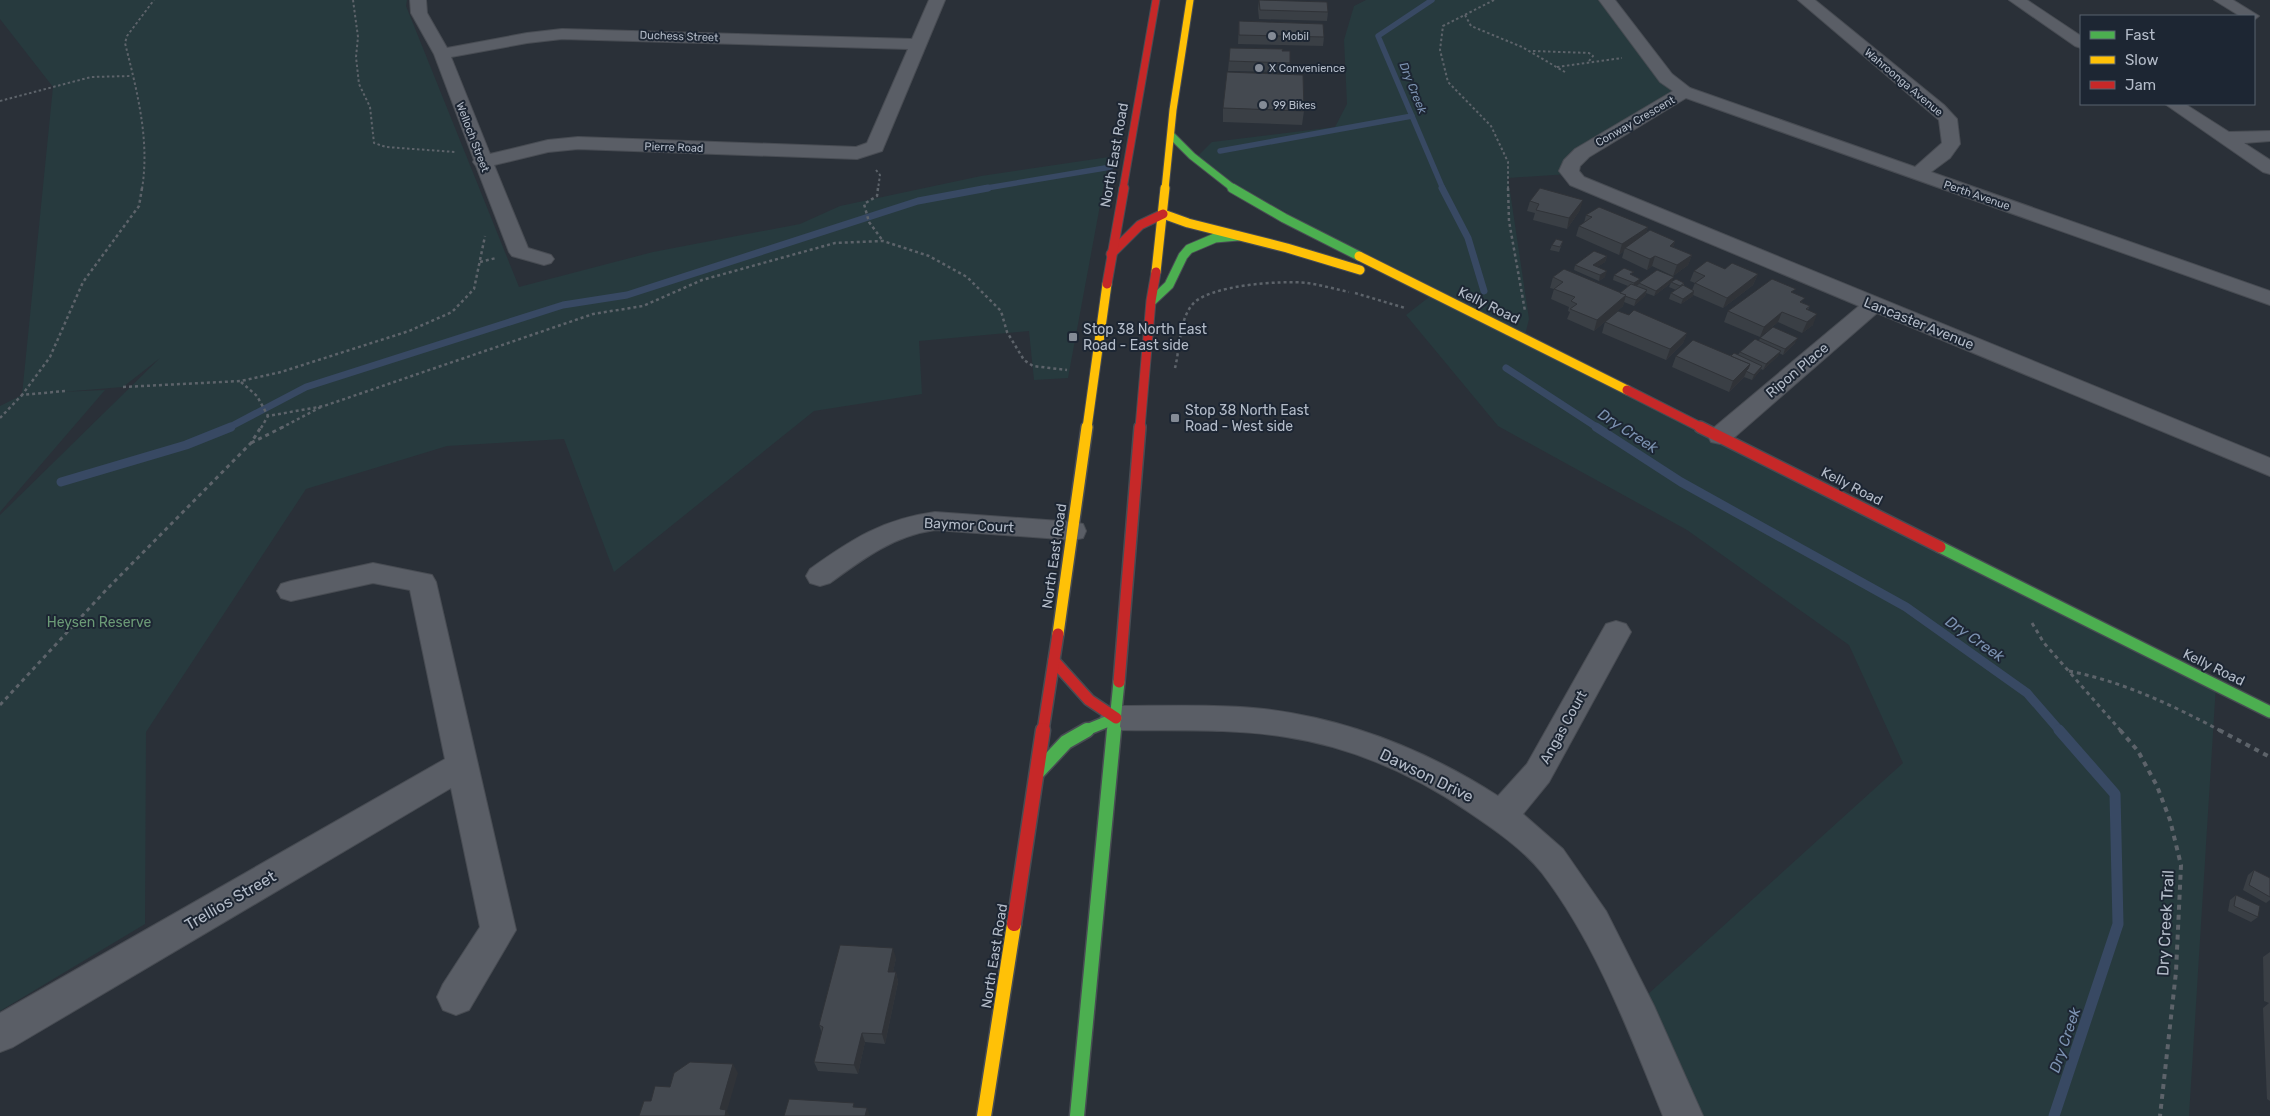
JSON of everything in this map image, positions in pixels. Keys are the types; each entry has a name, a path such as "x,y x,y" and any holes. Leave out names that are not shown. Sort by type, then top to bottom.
{"main road":[{"name":"North East Road","path":"984,1116 1038,772 1111,254 1156,0"},
{"path":"1077,1116 1116,718 1151,301 1160,249 1173,110 1190,0"},
{"name":"Kelly Road","path":"1172,136 1193,161 1217,181 1317,234 1419,287 2270,712"},
{"path":"1125,180 1137,192"},
{"path":"1149,203 1163,214"},
{"path":"1111,254 1151,218 1163,214 1196,212"},
{"name":"Kelly Road","path":"1163,214 1419,287"},
{"name":"Kelly Road","path":"1265,219 1317,234"},
{"path":"1151,301 1169,285 1183,256 1189,249 1215,238 1238,236"},
{"path":"1054,661 1089,700 1116,718"},
{"path":"1038,772 1066,742 1080,733 1116,718"}],"street":[{"name":"Welloch Street","path":"418,0 420,13 442,54 482,162 520,252 544,258"},
{"path":"866,150 875,147 937,0"},
{"name":"Conway Crescent","path":"1569,174 1571,164 1590,146 1684,92 1666,78 1607,0"},
{"name":"Wahroonga Avenue","path":"1806,0 1932,103 1948,119 1951,144 1943,154 1917,174"},
{"path":"2016,0 2080,42"},
{"path":"2222,0 2253,14"},
{"name":"Duchess Street","path":"442,54 527,38 562,34 918,44"},
{"name":"Perth Avenue","path":"1684,92 2270,298"},
{"path":"2176,105 2270,168"},
{"path":"2226,138 2270,136"},
{"name":"Pierre Road","path":"482,162 548,146 578,143 857,153 866,150"},
{"path":"866,150 881,162"},
{"name":"Lancaster Avenue","path":"1569,174 1577,181 1593,189 2270,468"},
{"name":"Ripon Place","path":"1720,436 1874,304"},
{"name":"Baymor Court","path":"820,576 870,540 889,530 912,524 934,521 1073,531"},
{"path":"291,591 373,573 422,582 460,766 498,930 456,997"},
{"name":"Angas Court","path":"1501,816 1538,773 1616,632"},
{"name":"Dawson Drive","path":"1116,718 1215,720 1273,723 1310,728 1351,740 1429,772 1468,792 1501,816 1554,862 1624,980 1683,1116"},
{"name":"Trellios Street","path":"0,1034 460,766"}],"path":[{"path":"0,418 22,395 50,357 83,282 139,206 146,164 139,100 125,44 127,36 154,0"},
{"path":"353,0 358,37 356,57 359,84 370,107 374,143 386,148 457,152"},
{"path":"1494,0 1443,26 1440,50 1448,82 1491,126 1508,162 1509,221 1526,320 1510,332"},
{"path":"1465,15 1470,26 1530,51 1565,72"},
{"path":"1557,67 1575,62 1614,60 1644,49"},
{"path":"1530,51 1589,53 1593,56 1588,61"},
{"path":"0,101 91,77 132,76"},
{"path":"881,162 874,168 880,175 877,196 864,204 869,222 883,241"},
{"path":"123,387 241,381 281,372 400,334 452,312 474,289 486,232"},
{"path":"251,443 324,406 593,314 644,306 702,280 834,243 883,241 929,256 967,277 1001,311 1008,332 1024,360 1033,366 1071,370"},
{"path":"1175,372 1187,314 1193,302 1230,287 1307,282 1356,293 1411,309"},
{"path":"241,381 257,396 268,416"},
{"path":"22,395 65,392"},
{"path":"0,705 107,589 251,443 268,416 324,406"},
{"name":"Dry Creek Trail","path":"2035,627 2044,643 2138,752 2157,786 2170,820 2181,865 2176,972 2160,1116"},
{"path":"2068,671 2098,676 2142,692 2270,757"}],"green space":[{"name":"Heysen Reserve","path":"0,0 407,0 406,6 519,287 653,252 800,224 840,206 981,176 1109,157 1068,378 1034,380 1029,331 919,341 922,394 814,411 614,572 564,439 447,446 306,489 146,732 145,924 0,1011 0,515 160,358 123,387 61,392 105,390 0,512 0,406 22,395 53,87 0,19"},
{"path":"1366,0 1607,0 1684,92 1590,147 1569,174 1508,178 1529,319 1524,339 2216,685 2189,1116 1680,1116 1635,1006 1903,763 1849,645 1687,530 1498,426 1406,315 1433,294 1193,161 1212,142 1335,127 1347,104 1344,40 1354,6"}],"building":[{"path":"1259,0 1327,2 1328,12 1260,10"},
{"path":"1239,21 1323,24 1324,37 1239,35"},
{"path":"1230,48 1283,49 1282,51 1290,51 1290,63 1229,61"},
{"name":"99 Bikes","path":"1227,72 1303,75 1304,111 1223,108"},
{"path":"1540,188 1583,200 1569,218 1536,210 1539,204 1530,201"},
{"path":"1599,207 1648,227 1622,244 1579,226 1592,217 1586,215"},
{"path":"1650,230 1675,241 1670,246 1692,255 1677,265 1655,256 1650,259 1625,248"},
{"path":"1556,239 1563,241 1560,247 1552,245"},
{"path":"1594,251 1607,256 1593,265 1607,271 1600,275 1575,265"},
{"path":"1707,261 1725,269 1732,263 1758,274 1727,298 1695,283 1705,276 1694,271"},
{"path":"1624,268 1634,272 1630,274 1640,279 1634,283 1614,275"},
{"path":"1564,269 1626,295 1597,320 1570,309 1577,304 1571,301 1575,297 1554,289 1563,282 1553,277"},
{"path":"1657,270 1674,277 1656,291 1639,283"},
{"path":"1676,279 1684,283 1680,286 1671,282"},
{"path":"1772,279 1796,289 1791,292 1805,298 1800,302 1810,306 1806,309 1817,314 1807,322 1782,312 1764,327 1728,311"},
{"path":"1631,284 1647,290 1636,300 1620,293"},
{"path":"1683,285 1694,291 1683,299 1671,293"},
{"path":"1634,310 1687,333 1670,349 1605,322 1618,311 1629,315"},
{"path":"1773,327 1798,338 1785,349 1760,338"},
{"path":"1755,339 1781,351 1766,364 1740,352"},
{"path":"1693,340 1750,364 1733,381 1676,356"},
{"path":"1734,353 1762,366 1754,375 1746,371 1750,364 1731,356"},
{"path":"2254,870 2270,878 2270,897 2249,885"},
{"path":"2236,895 2260,906 2258,917 2234,906"},
{"path":"840,945 893,948 888,972 896,972 882,1034 862,1033 854,1065 814,1062 823,1027 819,1025"},
{"path":"690,1062 733,1064 720,1109 726,1110 725,1116 639,1116 644,1101 651,1101 655,1086 670,1087 674,1073"},
{"path":"789,1099 854,1103 853,1107 867,1108 865,1116 784,1116"}],"waterway":[{"name":"Dry Creek","path":"1412,116 1378,36 1432,0"},
{"path":"1220,151 1412,116"},
{"name":"Dry Creek","path":"1412,116 1443,189"},
{"path":"981,189 1111,167"},
{"path":"228,428 306,387 563,305 627,295 918,201 988,188"},
{"name":"Dry Creek","path":"1442,188 1468,238 1484,291"},
{"name":"Dry Creek","path":"1506,368 1598,428"},
{"path":"61,482 186,445 231,427"},
{"name":"Dry Creek","path":"1596,427 1681,482 1906,607 2027,693 2060,731"},
{"name":"Dry Creek","path":"2054,1116 2118,924 2115,794 2059,730"}],"traffic: fast":[{"path":"1172,136 1213,174 1236,190 1284,218 1359,256"},
{"path":"1152,301 1169,285 1183,256 1189,249 1215,238 1238,236"},
{"path":"1940,547 2270,712"},
{"path":"1077,1116 1119,682"},
{"path":"1038,772 1066,742 1080,733 1116,718"}],"traffic: slow":[{"path":"1156,272 1173,110 1190,0"},
{"path":"1163,214 1188,223 1287,248 1360,270"},
{"path":"1359,256 1627,390"},
{"path":"1058,634 1107,284"},
{"path":"984,1116 1014,924"}],"traffic: jam":[{"path":"1107,284 1156,0"},
{"path":"1111,254 1140,225 1163,214"},
{"path":"1119,682 1151,301 1156,272"},
{"path":"1627,390 1940,547"},
{"path":"1014,924 1058,634"},
{"path":"1054,661 1089,700 1116,718"}],"place":[{"name":"Mobil","path":"1272,36"},
{"name":"X Convenience","path":"1259,68"},
{"name":"99 Bikes","path":"1263,105"},
{"name":"Stop 38 North East Road - East side","path":"1073,337"},
{"name":"Stop 38 North East Road - West side","path":"1175,418"}]}
